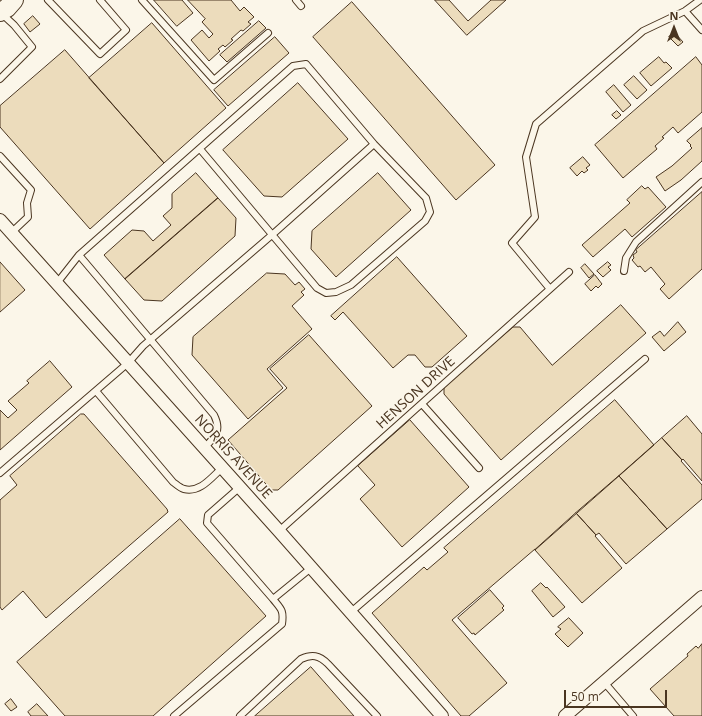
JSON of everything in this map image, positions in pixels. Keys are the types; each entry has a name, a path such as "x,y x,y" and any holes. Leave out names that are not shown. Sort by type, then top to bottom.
{"street":[{"path":"0,12 7,8 14,0"},
{"name":"NORRIS AVENUE","path":"0,220 240,487 442,716"},
{"path":"565,716 702,596"}],"lane":[{"path":"48,0 100,54 126,30 100,0"},
{"path":"142,0 214,80 268,33"},
{"path":"296,0 301,6"},
{"path":"550,289 512,243 536,217 526,157 536,124 643,31 685,11 700,0"},
{"path":"685,11 702,30"},
{"path":"0,12 14,25 32,47 0,79"},
{"path":"56,283 79,255 200,148 293,66 306,64 374,144 426,198 430,212 425,221 351,285 336,292 326,293 318,288 200,148"},
{"path":"0,473 128,363 150,339 273,234 374,144"},
{"path":"0,156 32,190 27,204 28,217 11,232"},
{"path":"624,271 626,258 636,242 702,182"},
{"path":"79,255 214,415 218,422 218,430 214,438 204,448"},
{"name":"HENSON DRIVE","path":"279,531 570,272"},
{"path":"351,612 645,359"},
{"path":"96,391 173,482 183,489 195,489 203,485 222,468"},
{"path":"422,404 479,468"},
{"path":"174,716 282,624 282,610 207,523 208,515 240,487"},
{"path":"273,599 311,568"},
{"path":"240,716 301,659 310,656 323,658 377,716"},
{"path":"604,682 633,716"}],"building":[{"path":"154,0 182,0 193,13 177,26"},
{"path":"188,0 231,0 240,11 244,7 254,17 248,22 251,24 243,31 241,30 225,47 223,45 218,49 220,51 209,61 191,40 202,30 209,38 213,34 202,22 205,19"},
{"path":"435,0 449,0 468,21 491,0 506,0 467,35"},
{"path":"352,2 495,165 456,200 313,37"},
{"path":"33,16 40,24 30,32 24,24"},
{"path":"259,21 266,28 227,62 220,55"},
{"path":"152,23 226,108 164,163 89,78"},
{"path":"674,32 683,42 678,46 669,37"},
{"path":"275,37 289,53 228,106 214,90"},
{"path":"65,50 164,163 90,229 0,127 0,106"},
{"path":"659,57 664,63 666,62 672,68 651,86 640,73"},
{"path":"696,57 702,65 702,112 678,133 673,127 655,146 657,149 623,178 595,145"},
{"path":"634,76 647,90 637,99 624,85"},
{"path":"298,83 348,139 282,197 264,196 223,150"},
{"path":"614,85 631,105 623,112 606,92"},
{"path":"617,111 621,115 616,119 612,115"},
{"path":"702,128 702,161 681,180 665,191 656,177 672,166 692,148 687,141"},
{"path":"583,157 590,165 586,168 588,170 584,173 582,171 577,176 570,168"},
{"path":"196,173 218,198 125,279 104,255 132,230 144,231 153,241 171,225 163,216 172,208 172,194"},
{"path":"378,173 411,210 336,277 311,249 312,231"},
{"path":"642,186 645,189 648,187 666,207 632,237 625,229 593,257 582,245 630,203 627,200"},
{"path":"702,192 702,269 669,299 660,289 665,284 651,267 645,272 640,266 638,267 632,260 634,258 633,255 637,252 636,250"},
{"path":"218,198 236,218 235,236 162,301 144,300 125,279"},
{"path":"397,257 467,336 432,367 425,367 415,355 408,355 393,368 343,312 335,320 331,316"},
{"path":"0,262 25,290 0,312"},
{"path":"608,262 611,265 608,267 611,270 603,277 597,271"},
{"path":"585,264 594,274 589,278 581,268"},
{"path":"267,273 285,274 295,285 299,282 305,289 301,292 304,295 292,306 312,329 267,369 283,388 248,419 192,355 193,337"},
{"path":"595,275 602,284 598,288 596,286 591,291 585,284"},
{"path":"621,305 646,333 501,460 444,394 444,386 513,327 520,327 552,365"},
{"path":"678,322 686,332 664,351 652,337 660,331 664,336"},
{"path":"309,335 372,406 278,490 271,490 228,440 287,388 270,369"},
{"path":"50,361 72,387 0,450 0,410 8,418 17,410 8,401 29,383 27,381"},
{"path":"615,400 654,445 535,550 452,620 507,683 469,716 461,716 372,613 424,567 427,570 448,552 444,548"},
{"path":"81,414 84,414 168,512 46,618 23,591 2,610 0,607 0,500 17,485 10,476"},
{"path":"687,416 702,434 702,481 662,438"},
{"path":"410,420 469,487 402,547 360,499 375,485 358,466"},
{"path":"662,438 702,485 702,499 667,529 619,476"},
{"path":"619,476 667,529 626,564 599,533 596,535 576,513"},
{"path":"576,513 596,535 595,536 622,568 582,603 535,550"},
{"path":"180,519 266,616 153,716 65,716 17,662"},
{"path":"541,583 546,588 547,587 565,607 553,617 532,591"},
{"path":"490,590 504,606 502,608 504,610 475,635 474,633 472,634 458,618"},
{"path":"569,618 583,633 568,647 555,634 561,629 558,627"},
{"path":"702,644 702,716 674,716 650,689 688,656 687,654 696,646 698,648"},
{"path":"311,667 354,716 255,716"},
{"path":"11,699 17,707 11,711 5,704"},
{"path":"37,704 48,716 31,716 28,712"}]}
